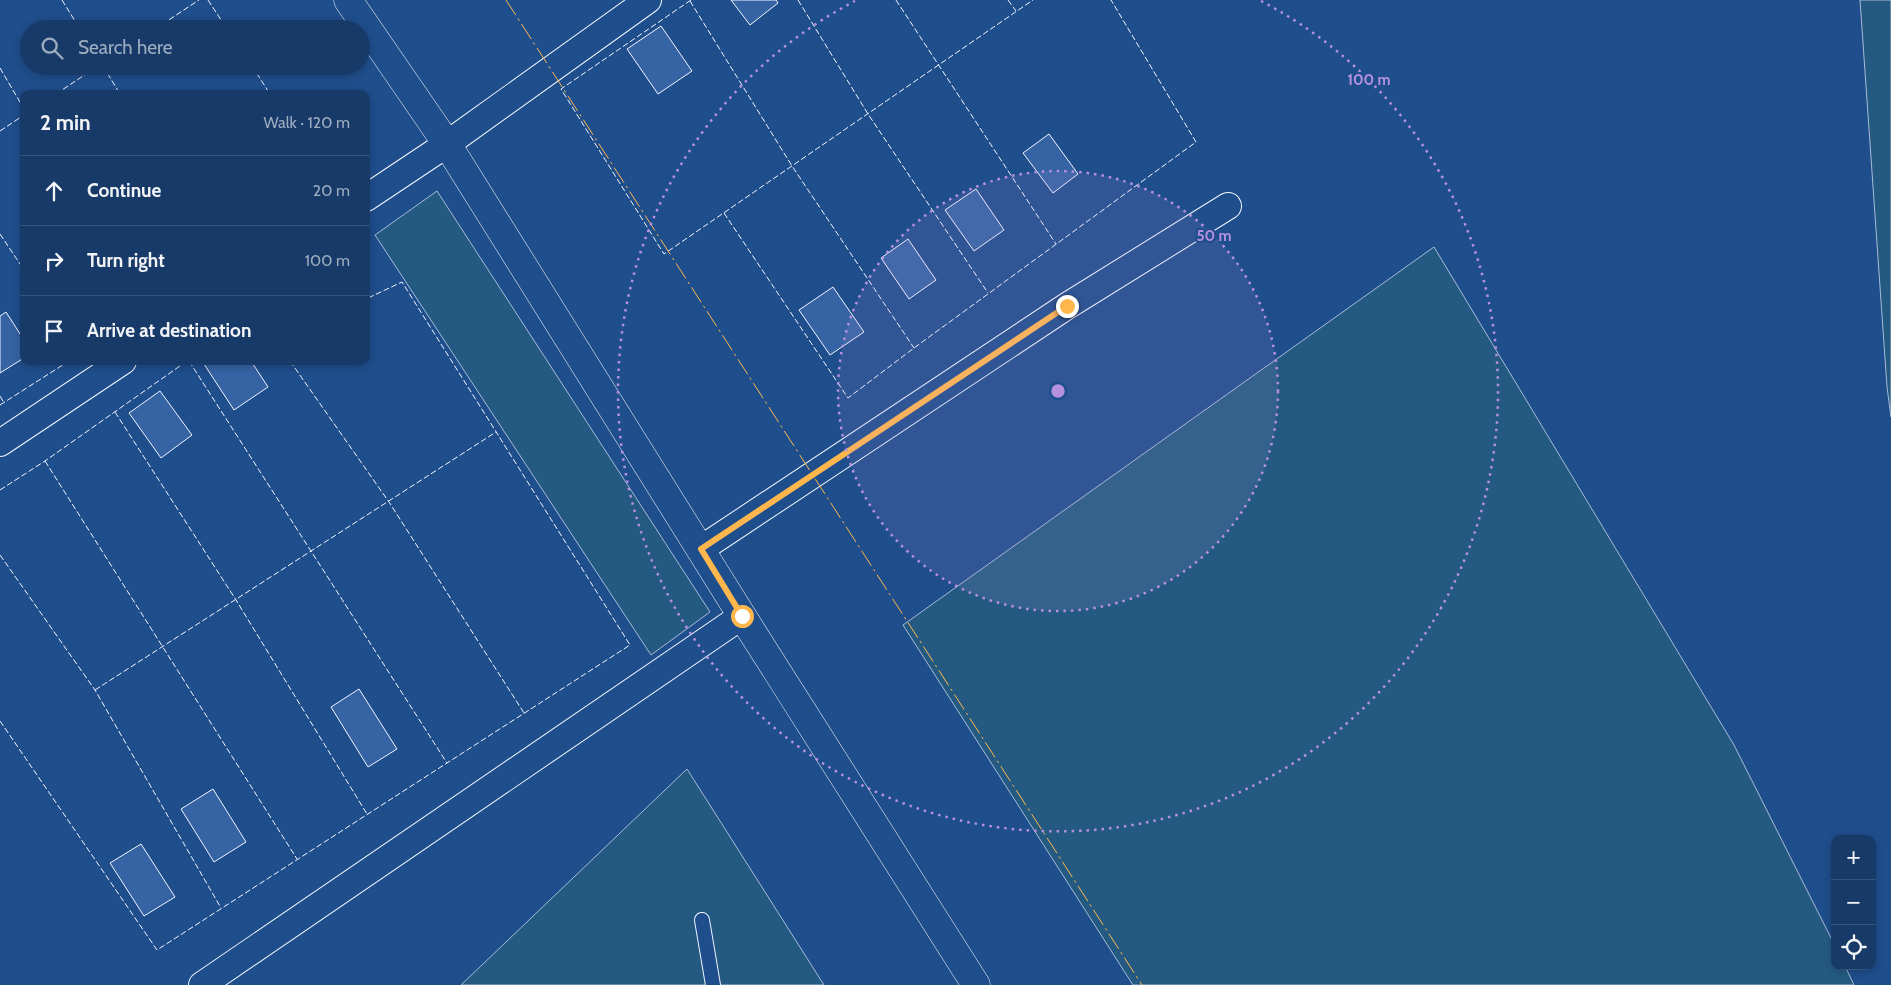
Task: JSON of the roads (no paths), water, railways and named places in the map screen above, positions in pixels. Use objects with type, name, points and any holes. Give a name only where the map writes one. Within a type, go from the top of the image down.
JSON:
[{"type":"street","points":[[348,0],[362,20]]},
{"type":"street","points":[[370,195],[447,144],[648,0]]},
{"type":"street","points":[[370,32],[447,144],[742,616],[976,985]]},
{"type":"street","points":[[701,549],[1067,306],[1228,206]]},
{"type":"street","points":[[0,443],[117,365]]},
{"type":"street","points":[[202,985],[742,616]]},
{"type":"lane","points":[[702,920],[713,985]]}]
